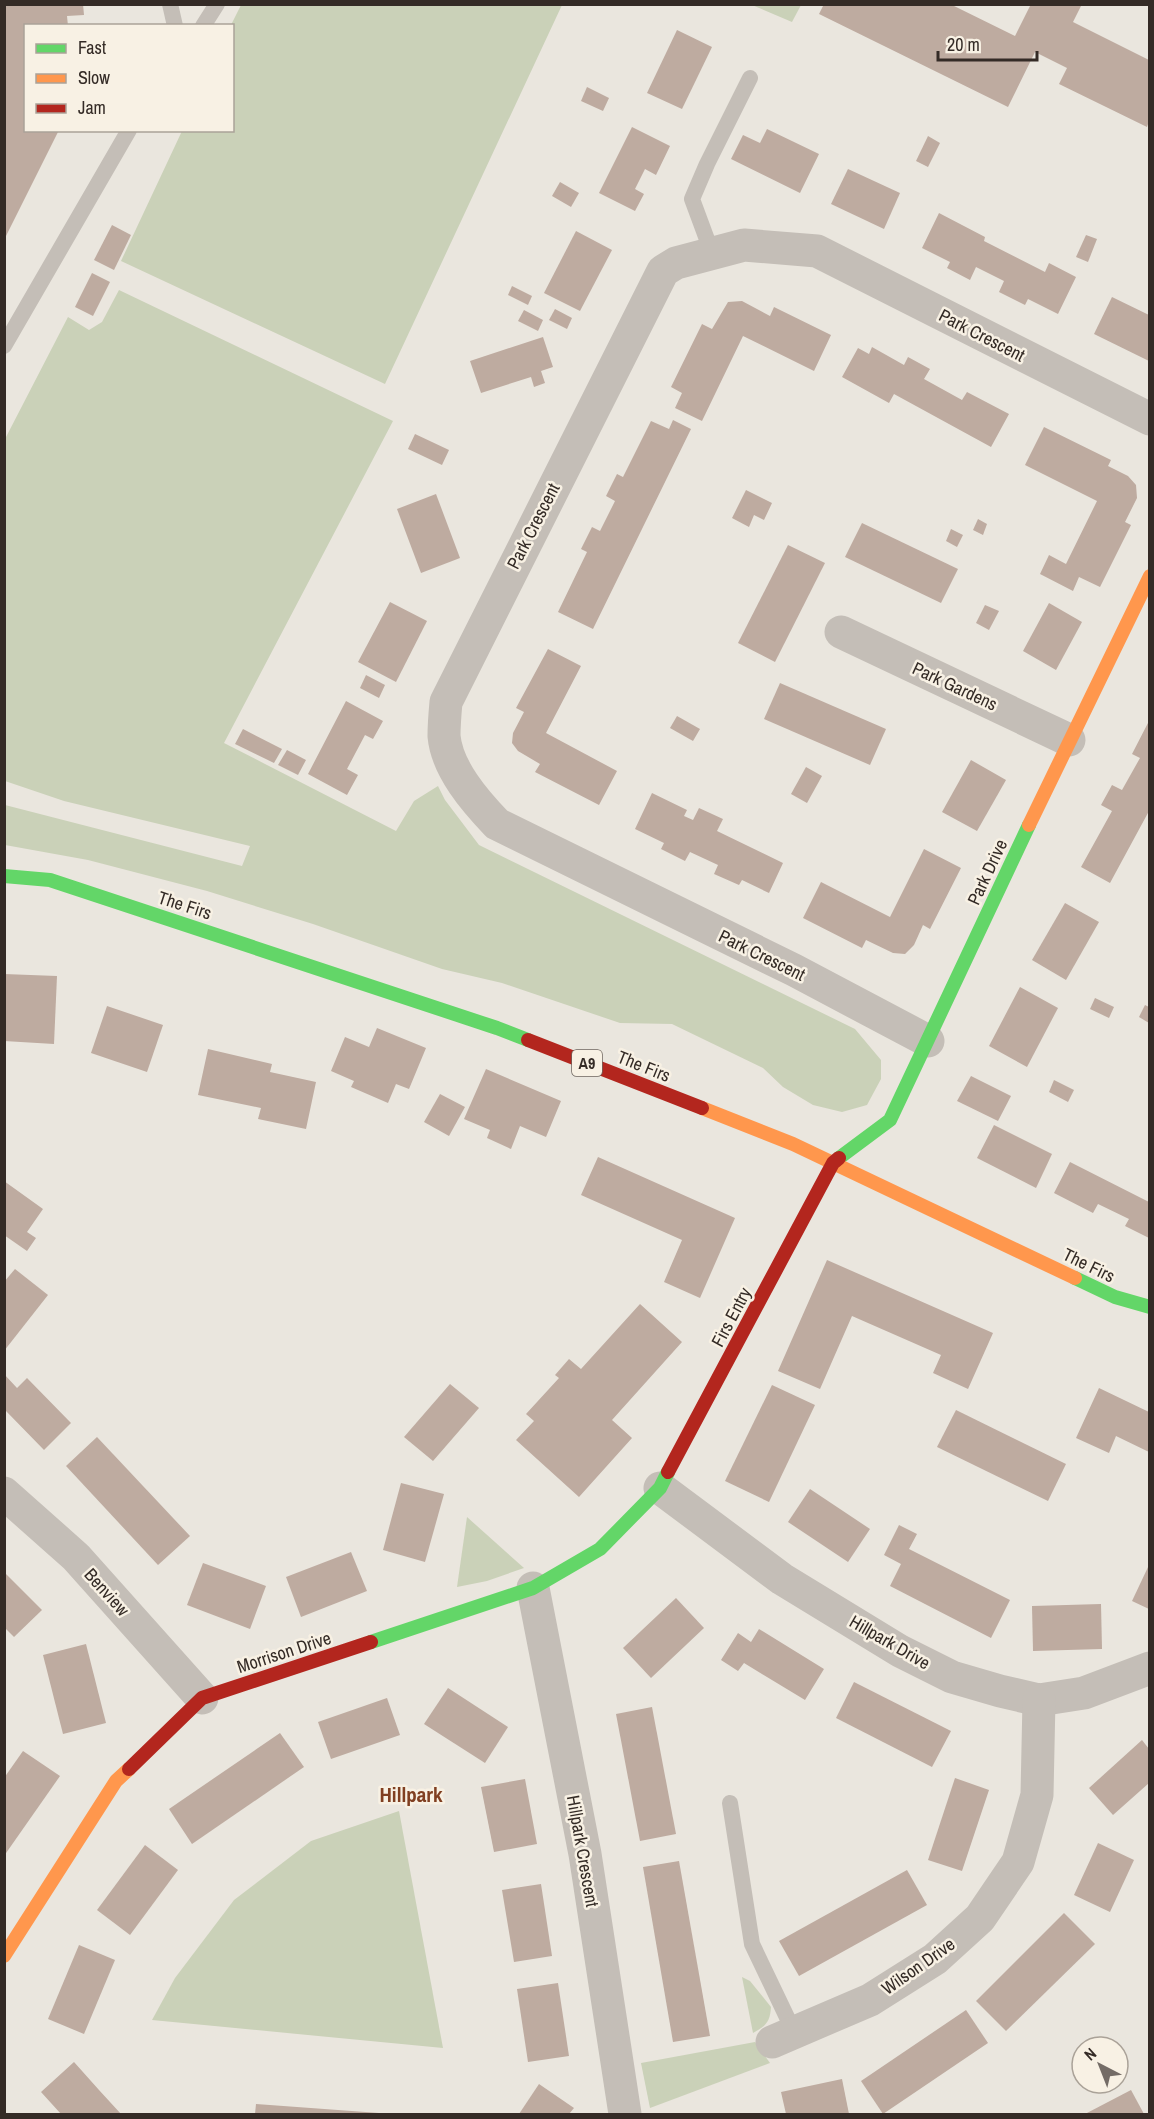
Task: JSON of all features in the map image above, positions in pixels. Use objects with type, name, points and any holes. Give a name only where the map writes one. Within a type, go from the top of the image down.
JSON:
[{"type":"street","name":"Park Crescent","points":[[928,1041],[794,970],[497,825],[479,805],[452,764],[444,737],[446,702],[663,272],[676,263],[744,245],[817,251],[1149,419]]},
{"type":"street","name":"Park Drive","points":[[833,1163],[890,1120],[1149,576]]},
{"type":"street","name":"Park Gardens","points":[[841,632],[1069,740]]},
{"type":"street","name":"The Firs","points":[[4,876],[50,880],[497,1028],[793,1144],[1115,1298],[1149,1307]]},
{"type":"street","name":"Firs Entry","points":[[660,1488],[833,1163]]},
{"type":"street","name":"Morrison Drive","points":[[4,1956],[116,1781],[202,1698],[533,1588],[600,1550],[660,1488]]},
{"type":"street","name":"Hillpark Drive","points":[[660,1488],[782,1579],[900,1651],[952,1677],[1039,1700],[1084,1693],[1149,1668]]},
{"type":"street","name":"Benview","points":[[4,1493],[76,1557],[202,1698]]},
{"type":"street","name":"Hillpark Crescent","points":[[533,1588],[585,1854],[625,2115]]},
{"type":"street","name":"Wilson Drive","points":[[783,2037],[879,1994],[935,1959],[980,1918],[1018,1862],[1036,1795],[1039,1700]]},
{"type":"lane","points":[[171,4],[175,24]]},
{"type":"lane","points":[[204,24],[217,4]]},
{"type":"lane","points":[[712,253],[692,199],[750,78]]},
{"type":"lane","points":[[4,346],[128,132]]},
{"type":"lane","points":[[730,1803],[752,1944],[783,2037]]},
{"type":"green space","points":[[241,5],[562,5],[385,384],[121,261],[182,132],[234,132],[234,24],[232,24]]},
{"type":"green space","points":[[752,5],[801,5],[792,22]]},
{"type":"green space","points":[[119,290],[393,421],[224,743],[396,831],[414,801],[438,786],[445,800],[479,845],[855,1029],[881,1060],[881,1079],[867,1105],[842,1112],[813,1105],[783,1087],[763,1068],[672,1024],[620,1023],[502,983],[442,969],[313,924],[207,891],[88,860],[5,845],[5,805],[242,866],[250,846],[64,801],[5,781],[5,439],[68,317],[89,330],[102,322]]},
{"type":"green space","points":[[467,1517],[524,1568],[487,1581],[457,1587]]},
{"type":"green space","points":[[399,1811],[443,2048],[152,2020],[175,1978],[234,1900],[311,1841]]},
{"type":"green space","points":[[742,1977],[750,1981],[771,2007],[766,2023],[753,2033]]},
{"type":"green space","points":[[755,2042],[770,2063],[650,2108],[641,2063]]},
{"type":"building","points":[[4,4],[83,4],[84,15],[67,16],[68,24],[24,24],[24,132],[58,132],[4,240]]},
{"type":"building","points":[[824,4],[950,4],[1015,36],[1031,4],[1082,4],[1073,22],[1149,60],[1149,121],[1147,127],[1059,84],[1067,68],[1035,52],[1008,107],[819,14]]},
{"type":"building","points":[[677,30],[712,47],[682,109],[647,93]]},
{"type":"building","points":[[587,87],[609,98],[603,111],[581,101]]},
{"type":"building","points":[[632,127],[670,146],[656,175],[645,169],[635,189],[644,194],[635,211],[599,193]]},
{"type":"building","points":[[767,129],[819,154],[800,193],[731,159],[743,135],[760,143]]},
{"type":"building","points":[[928,136],[940,143],[928,167],[916,161]]},
{"type":"building","points":[[848,169],[900,193],[884,229],[831,204]]},
{"type":"building","points":[[560,182],[579,193],[571,207],[552,196]]},
{"type":"building","points":[[939,213],[985,237],[984,241],[1045,272],[1049,263],[1076,277],[1058,314],[1028,299],[1025,305],[999,292],[1004,281],[976,267],[970,280],[947,268],[950,262],[922,248]]},
{"type":"building","points":[[112,225],[131,235],[114,270],[94,260]]},
{"type":"building","points":[[576,231],[612,250],[580,311],[544,293]]},
{"type":"building","points":[[1086,235],[1097,239],[1088,262],[1076,257]]},
{"type":"building","points":[[92,273],[110,282],[93,316],[75,307]]},
{"type":"building","points":[[512,286],[532,296],[528,305],[508,295]]},
{"type":"building","points":[[1112,297],[1149,315],[1149,361],[1094,334]]},
{"type":"building","points":[[742,301],[770,316],[774,307],[831,335],[814,371],[743,336],[702,421],[675,408],[682,393],[671,387],[702,324],[712,329],[728,302]]},
{"type":"building","points":[[555,309],[572,318],[567,329],[549,320]]},
{"type":"building","points":[[524,310],[543,320],[538,331],[518,321]]},
{"type":"building","points":[[543,337],[553,367],[541,371],[545,383],[534,387],[531,377],[481,393],[470,361]]},
{"type":"building","points":[[872,347],[904,365],[908,357],[930,369],[924,379],[962,400],[967,392],[1009,414],[991,447],[894,394],[889,403],[842,377],[858,348],[869,354]]},
{"type":"building","points":[[673,420],[691,429],[593,629],[558,612],[587,552],[581,549],[592,527],[600,531],[615,501],[606,496],[617,474],[623,477],[651,421],[669,429]]},
{"type":"building","points":[[1044,427],[1111,460],[1108,466],[1128,476],[1136,485],[1137,498],[1125,522],[1131,525],[1100,587],[1079,577],[1073,591],[1040,574],[1049,555],[1066,564],[1097,501],[1025,465]]},
{"type":"building","points":[[415,434],[449,450],[442,465],[408,449]]},
{"type":"building","points":[[746,490],[772,503],[764,520],[754,515],[749,527],[732,518]]},
{"type":"building","points":[[436,494],[460,558],[421,573],[397,509]]},
{"type":"building","points":[[978,519],[987,524],[983,535],[973,530]]},
{"type":"building","points":[[862,523],[958,569],[941,603],[845,557]]},
{"type":"building","points":[[951,529],[963,535],[957,547],[946,541]]},
{"type":"building","points":[[788,545],[825,563],[775,662],[738,643]]},
{"type":"building","points":[[390,602],[427,621],[396,682],[358,662]]},
{"type":"building","points":[[1049,603],[1082,622],[1056,670],[1023,651]]},
{"type":"building","points":[[985,605],[999,611],[989,630],[976,623]]},
{"type":"building","points":[[548,649],[581,666],[546,733],[617,771],[599,805],[535,772],[540,764],[518,751],[512,743],[513,733],[524,712],[516,708]]},
{"type":"building","points":[[366,675],[385,685],[379,698],[360,688]]},
{"type":"building","points":[[780,683],[886,729],[870,765],[764,719]]},
{"type":"building","points":[[346,701],[383,721],[373,739],[365,735],[347,769],[358,775],[347,795],[308,774]]},
{"type":"building","points":[[677,716],[700,729],[693,741],[670,728]]},
{"type":"building","points":[[1149,721],[1149,811],[1110,883],[1081,867],[1112,811],[1101,805],[1112,785],[1122,790],[1140,758],[1132,754]]},
{"type":"building","points":[[243,729],[282,749],[274,763],[235,744]]},
{"type":"building","points":[[287,750],[306,760],[298,775],[278,765]]},
{"type":"building","points":[[971,760],[1006,780],[977,831],[942,812]]},
{"type":"building","points":[[806,767],[822,776],[807,803],[791,794]]},
{"type":"building","points":[[652,793],[687,810],[684,816],[693,820],[699,808],[723,819],[717,831],[783,863],[769,893],[742,880],[739,885],[714,874],[718,865],[690,852],[685,861],[661,849],[664,843],[635,829]]},
{"type":"building","points":[[924,849],[961,868],[930,929],[923,925],[914,945],[905,954],[893,953],[866,940],[862,948],[803,918],[821,882],[890,917]]},
{"type":"building","points":[[1065,903],[1099,922],[1066,980],[1032,960]]},
{"type":"building","points":[[4,974],[57,976],[54,1044],[4,1041]]},
{"type":"building","points":[[1020,987],[1058,1008],[1027,1067],[989,1046]]},
{"type":"building","points":[[1095,998],[1114,1007],[1109,1018],[1090,1009]]},
{"type":"building","points":[[1145,1005],[1149,1007],[1149,1023],[1139,1017]]},
{"type":"building","points":[[107,1006],[163,1025],[147,1072],[91,1053]]},
{"type":"building","points":[[377,1028],[426,1048],[409,1089],[396,1084],[388,1103],[351,1087],[354,1081],[331,1071],[345,1037],[369,1047]]},
{"type":"building","points":[[208,1049],[272,1064],[270,1072],[316,1082],[306,1129],[258,1119],[261,1108],[198,1095]]},
{"type":"building","points":[[486,1069],[561,1101],[546,1137],[520,1126],[511,1149],[487,1138],[490,1130],[464,1119]]},
{"type":"building","points":[[971,1076],[1011,1096],[998,1121],[957,1101]]},
{"type":"building","points":[[1054,1080],[1074,1090],[1068,1102],[1049,1092]]},
{"type":"building","points":[[440,1094],[465,1107],[449,1136],[424,1122]]},
{"type":"building","points":[[994,1125],[1052,1154],[1036,1188],[977,1158]]},
{"type":"building","points":[[598,1157],[735,1218],[700,1298],[664,1282],[682,1240],[581,1195]]},
{"type":"building","points":[[1070,1162],[1149,1202],[1149,1238],[1125,1226],[1129,1219],[1098,1204],[1093,1213],[1054,1193]]},
{"type":"building","points":[[4,1181],[43,1209],[27,1232],[36,1238],[27,1251],[4,1235]]},
{"type":"building","points":[[827,1260],[993,1333],[968,1389],[933,1373],[941,1355],[852,1316],[820,1389],[778,1371]]},
{"type":"building","points":[[15,1269],[48,1295],[4,1351],[4,1282]]},
{"type":"building","points":[[640,1304],[682,1342],[612,1420],[632,1438],[579,1497],[516,1440],[534,1421],[526,1414],[559,1378],[555,1375],[569,1359],[581,1369]]},
{"type":"building","points":[[4,1374],[17,1388],[27,1378],[71,1423],[44,1450],[6,1411],[4,1412]]},
{"type":"building","points":[[450,1384],[479,1408],[433,1461],[404,1437]]},
{"type":"building","points":[[772,1385],[815,1405],[769,1502],[725,1481]]},
{"type":"building","points":[[1099,1388],[1149,1412],[1149,1452],[1116,1436],[1109,1453],[1076,1438]]},
{"type":"building","points":[[956,1410],[1066,1464],[1048,1501],[937,1447]]},
{"type":"building","points":[[97,1437],[190,1536],[158,1565],[66,1466]]},
{"type":"building","points":[[401,1483],[444,1494],[425,1562],[383,1550]]},
{"type":"building","points":[[810,1489],[870,1529],[848,1562],[788,1522]]},
{"type":"building","points":[[899,1525],[917,1534],[909,1549],[1010,1600],[991,1638],[890,1586],[901,1564],[884,1555]]},
{"type":"building","points":[[351,1552],[367,1591],[301,1617],[286,1577]]},
{"type":"building","points":[[203,1563],[266,1586],[250,1629],[187,1605]]},
{"type":"building","points":[[1149,1565],[1149,1609],[1132,1601]]},
{"type":"building","points":[[4,1572],[42,1610],[14,1637],[4,1627]]},
{"type":"building","points":[[676,1598],[704,1628],[651,1678],[623,1648]]},
{"type":"building","points":[[1101,1604],[1102,1649],[1033,1651],[1032,1606]]},
{"type":"building","points":[[759,1629],[824,1669],[805,1700],[744,1663],[738,1671],[721,1660],[738,1633],[751,1642]]},
{"type":"building","points":[[86,1644],[106,1723],[63,1734],[43,1655]]},
{"type":"building","points":[[854,1682],[951,1731],[932,1767],[836,1718]]},
{"type":"building","points":[[448,1688],[508,1727],[485,1763],[424,1724]]},
{"type":"building","points":[[387,1698],[400,1735],[331,1759],[318,1722]]},
{"type":"building","points":[[652,1707],[676,1834],[640,1841],[616,1714]]},
{"type":"building","points":[[280,1733],[304,1767],[192,1844],[169,1809]]},
{"type":"building","points":[[1142,1740],[1149,1749],[1149,1783],[1113,1815],[1089,1788]]},
{"type":"building","points":[[23,1751],[60,1776],[4,1856],[4,1778]]},
{"type":"building","points":[[955,1778],[989,1790],[962,1871],[928,1860]]},
{"type":"building","points":[[525,1779],[537,1844],[494,1852],[481,1787]]},
{"type":"building","points":[[1098,1843],[1134,1860],[1110,1912],[1074,1895]]},
{"type":"building","points":[[145,1845],[178,1870],[130,1935],[97,1910]]},
{"type":"building","points":[[679,1861],[710,2036],[673,2042],[643,1867]]},
{"type":"building","points":[[907,1870],[927,1905],[799,1976],[779,1941]]},
{"type":"building","points":[[541,1884],[552,1956],[514,1962],[502,1890]]},
{"type":"building","points":[[1064,1913],[1095,1944],[1006,2031],[976,2001]]},
{"type":"building","points":[[79,1945],[115,1960],[84,2034],[48,2019]]},
{"type":"building","points":[[558,1983],[569,2056],[528,2062],[517,1989]]},
{"type":"building","points":[[966,2010],[988,2043],[883,2114],[861,2081]]},
{"type":"building","points":[[74,2062],[121,2114],[61,2114],[41,2092]]},
{"type":"building","points":[[842,2079],[849,2114],[786,2114],[781,2092]]},
{"type":"building","points":[[539,2084],[574,2108],[569,2114],[519,2114]]},
{"type":"building","points":[[1130,2091],[1144,2114],[1085,2114],[1121,2095],[1130,2095]]},
{"type":"building","points":[[256,2104],[379,2113],[379,2114],[255,2114]]},
{"type":"traffic: fast","points":[[839,1158],[890,1120],[1029,825]]},
{"type":"traffic: fast","points":[[4,876],[50,880],[528,1040]]},
{"type":"traffic: fast","points":[[1075,1278],[1115,1297],[1150,1307]]},
{"type":"traffic: fast","points":[[371,1642],[533,1588],[600,1549],[660,1488],[668,1472]]},
{"type":"traffic: slow","points":[[1029,825],[1150,576]]},
{"type":"traffic: slow","points":[[702,1108],[793,1144],[1075,1278]]},
{"type":"traffic: slow","points":[[4,1956],[116,1781],[129,1769]]},
{"type":"traffic: jam","points":[[528,1040],[702,1108]]},
{"type":"traffic: jam","points":[[668,1472],[833,1163],[839,1158]]},
{"type":"traffic: jam","points":[[129,1769],[202,1698],[371,1642]]},
{"type":"district","name":"Hillpark","points":[[411,1794]]}]
